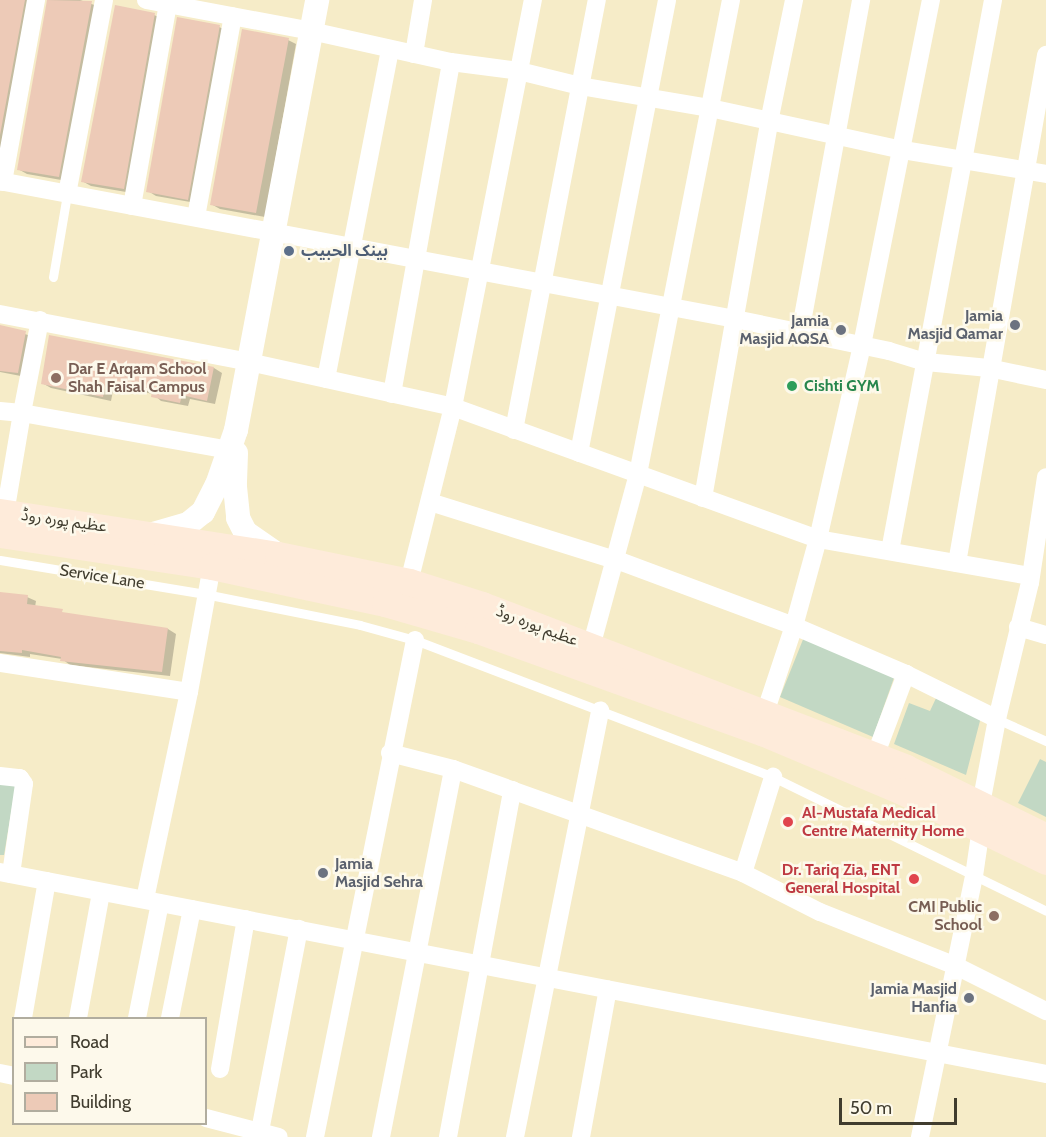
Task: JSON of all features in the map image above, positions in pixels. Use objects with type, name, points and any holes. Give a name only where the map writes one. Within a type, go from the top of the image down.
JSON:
[{"type":"main road","name":"عظیم پورہ روڈ","points":[[2,520],[153,534],[278,555],[409,582],[482,604],[875,756],[981,816],[1046,861]]},
{"type":"main road","name":"عظیم پورہ روڈ","points":[[2,520],[385,603],[478,630],[762,732],[902,791],[1046,837]]},
{"type":"street","points":[[36,0],[1,182],[735,319],[862,345],[926,362],[989,368],[1046,380]]},
{"type":"street","points":[[68,194],[104,0]]},
{"type":"street","points":[[146,0],[311,31],[451,62],[519,71],[580,86],[710,108],[903,150],[1046,174]]},
{"type":"street","points":[[278,555],[244,532],[238,518],[234,444],[316,0]]},
{"type":"street","points":[[414,54],[423,0]]},
{"type":"street","points":[[409,582],[453,407],[533,0]]},
{"type":"street","points":[[514,430],[597,0]]},
{"type":"street","points":[[579,453],[667,0]]},
{"type":"street","points":[[591,647],[638,474],[731,0]]},
{"type":"street","points":[[704,498],[769,122],[794,0]]},
{"type":"street","points":[[800,333],[834,134],[861,0]]},
{"type":"street","points":[[765,713],[794,626],[818,539],[862,345],[932,0]]},
{"type":"street","points":[[890,551],[993,0]]},
{"type":"street","points":[[132,206],[168,4]]},
{"type":"street","points":[[196,218],[232,16]]},
{"type":"street","points":[[326,379],[390,50]]},
{"type":"street","points":[[957,563],[989,368],[1046,55]]},
{"type":"street","points":[[392,394],[451,62]]},
{"type":"street","points":[[0,314],[249,362],[453,407],[818,539],[957,563],[1035,582]]},
{"type":"street","points":[[2,520],[40,320]]},
{"type":"street","points":[[0,411],[234,444]]},
{"type":"street","points":[[153,534],[188,524],[203,512],[234,444]]},
{"type":"street","points":[[920,1137],[974,876],[981,816],[998,719],[1018,627],[1035,582],[1046,477]]},
{"type":"street","points":[[430,502],[616,560],[794,626],[906,674],[998,719]]},
{"type":"street","points":[[137,1017],[153,901],[205,594],[212,566]]},
{"type":"street","points":[[1018,627],[1046,635]]},
{"type":"street","points":[[315,1137],[390,753],[415,640]]},
{"type":"street","points":[[0,663],[189,692]]},
{"type":"street","points":[[875,756],[906,674]]},
{"type":"street","points":[[515,1137],[600,710]]},
{"type":"street","points":[[390,753],[453,769],[743,873],[820,912],[956,966],[1046,1011]]},
{"type":"street","points":[[381,1137],[453,769]]},
{"type":"street","points":[[0,776],[20,778],[24,784],[6,873],[1046,1074]]},
{"type":"street","points":[[743,873],[773,777]]},
{"type":"street","points":[[448,1137],[512,790]]},
{"type":"street","points":[[23,1017],[47,881]]},
{"type":"street","points":[[78,1017],[101,893]]},
{"type":"street","points":[[170,1017],[192,909]]},
{"type":"street","points":[[220,1069],[246,919]]},
{"type":"street","points":[[260,1131],[299,929]]},
{"type":"street","points":[[581,1137],[608,989]]},
{"type":"street","points":[[207,1118],[279,1137]]},
{"type":"lane","points":[[53,277],[68,194]]},
{"type":"lane","name":"Service Lane","points":[[0,560],[205,594],[360,625],[415,640],[773,777],[1046,911]]},
{"type":"lane","points":[[998,719],[1046,741]]},
{"type":"green space","points":[[804,637],[895,675],[873,737],[780,697]]},
{"type":"green space","points":[[937,696],[981,717],[966,775],[894,744],[909,703],[930,711]]},
{"type":"green space","points":[[1040,759],[1046,762],[1046,817],[1018,803]]},
{"type":"green space","points":[[0,782],[16,784],[4,855],[0,855]]},
{"type":"building","points":[[0,0],[25,0],[0,135]]},
{"type":"building","points":[[47,0],[92,1],[59,177],[17,170]]},
{"type":"building","points":[[115,5],[155,13],[124,189],[81,182]]},
{"type":"building","points":[[177,17],[220,25],[188,200],[146,192]]},
{"type":"building","points":[[242,29],[289,38],[256,213],[210,205]]},
{"type":"building","points":[[0,325],[26,331],[18,373],[0,371]]},
{"type":"building","points":[[49,335],[214,367],[207,401],[182,395],[180,403],[151,397],[152,392],[106,382],[103,397],[41,384]]},
{"type":"building","points":[[0,592],[28,595],[27,604],[63,609],[62,612],[168,628],[162,672],[60,661],[61,657],[22,650],[22,653],[0,651]]},
{"type":"place","name":"بينک الحبيب","points":[[289,251]]},
{"type":"place","name":"Jamia Masjid Qamar","points":[[1015,325]]},
{"type":"place","name":"Jamia Masjid AQSA","points":[[841,330]]},
{"type":"place","name":"Dar E Arqam School Shah Faisal Campus","points":[[56,378]]},
{"type":"place","name":"Cishti GYM","points":[[792,386]]},
{"type":"place","name":"Al-Mustafa Medical Centre Maternity Home","points":[[788,822]]},
{"type":"place","name":"Jamia Masjid Sehra","points":[[323,873]]},
{"type":"place","name":"Dr. Tariq Zia, ENT General Hospital","points":[[914,879]]},
{"type":"place","name":"CMI Public School","points":[[994,916]]},
{"type":"place","name":"Jamia Masjid Hanfia","points":[[969,998]]}]
